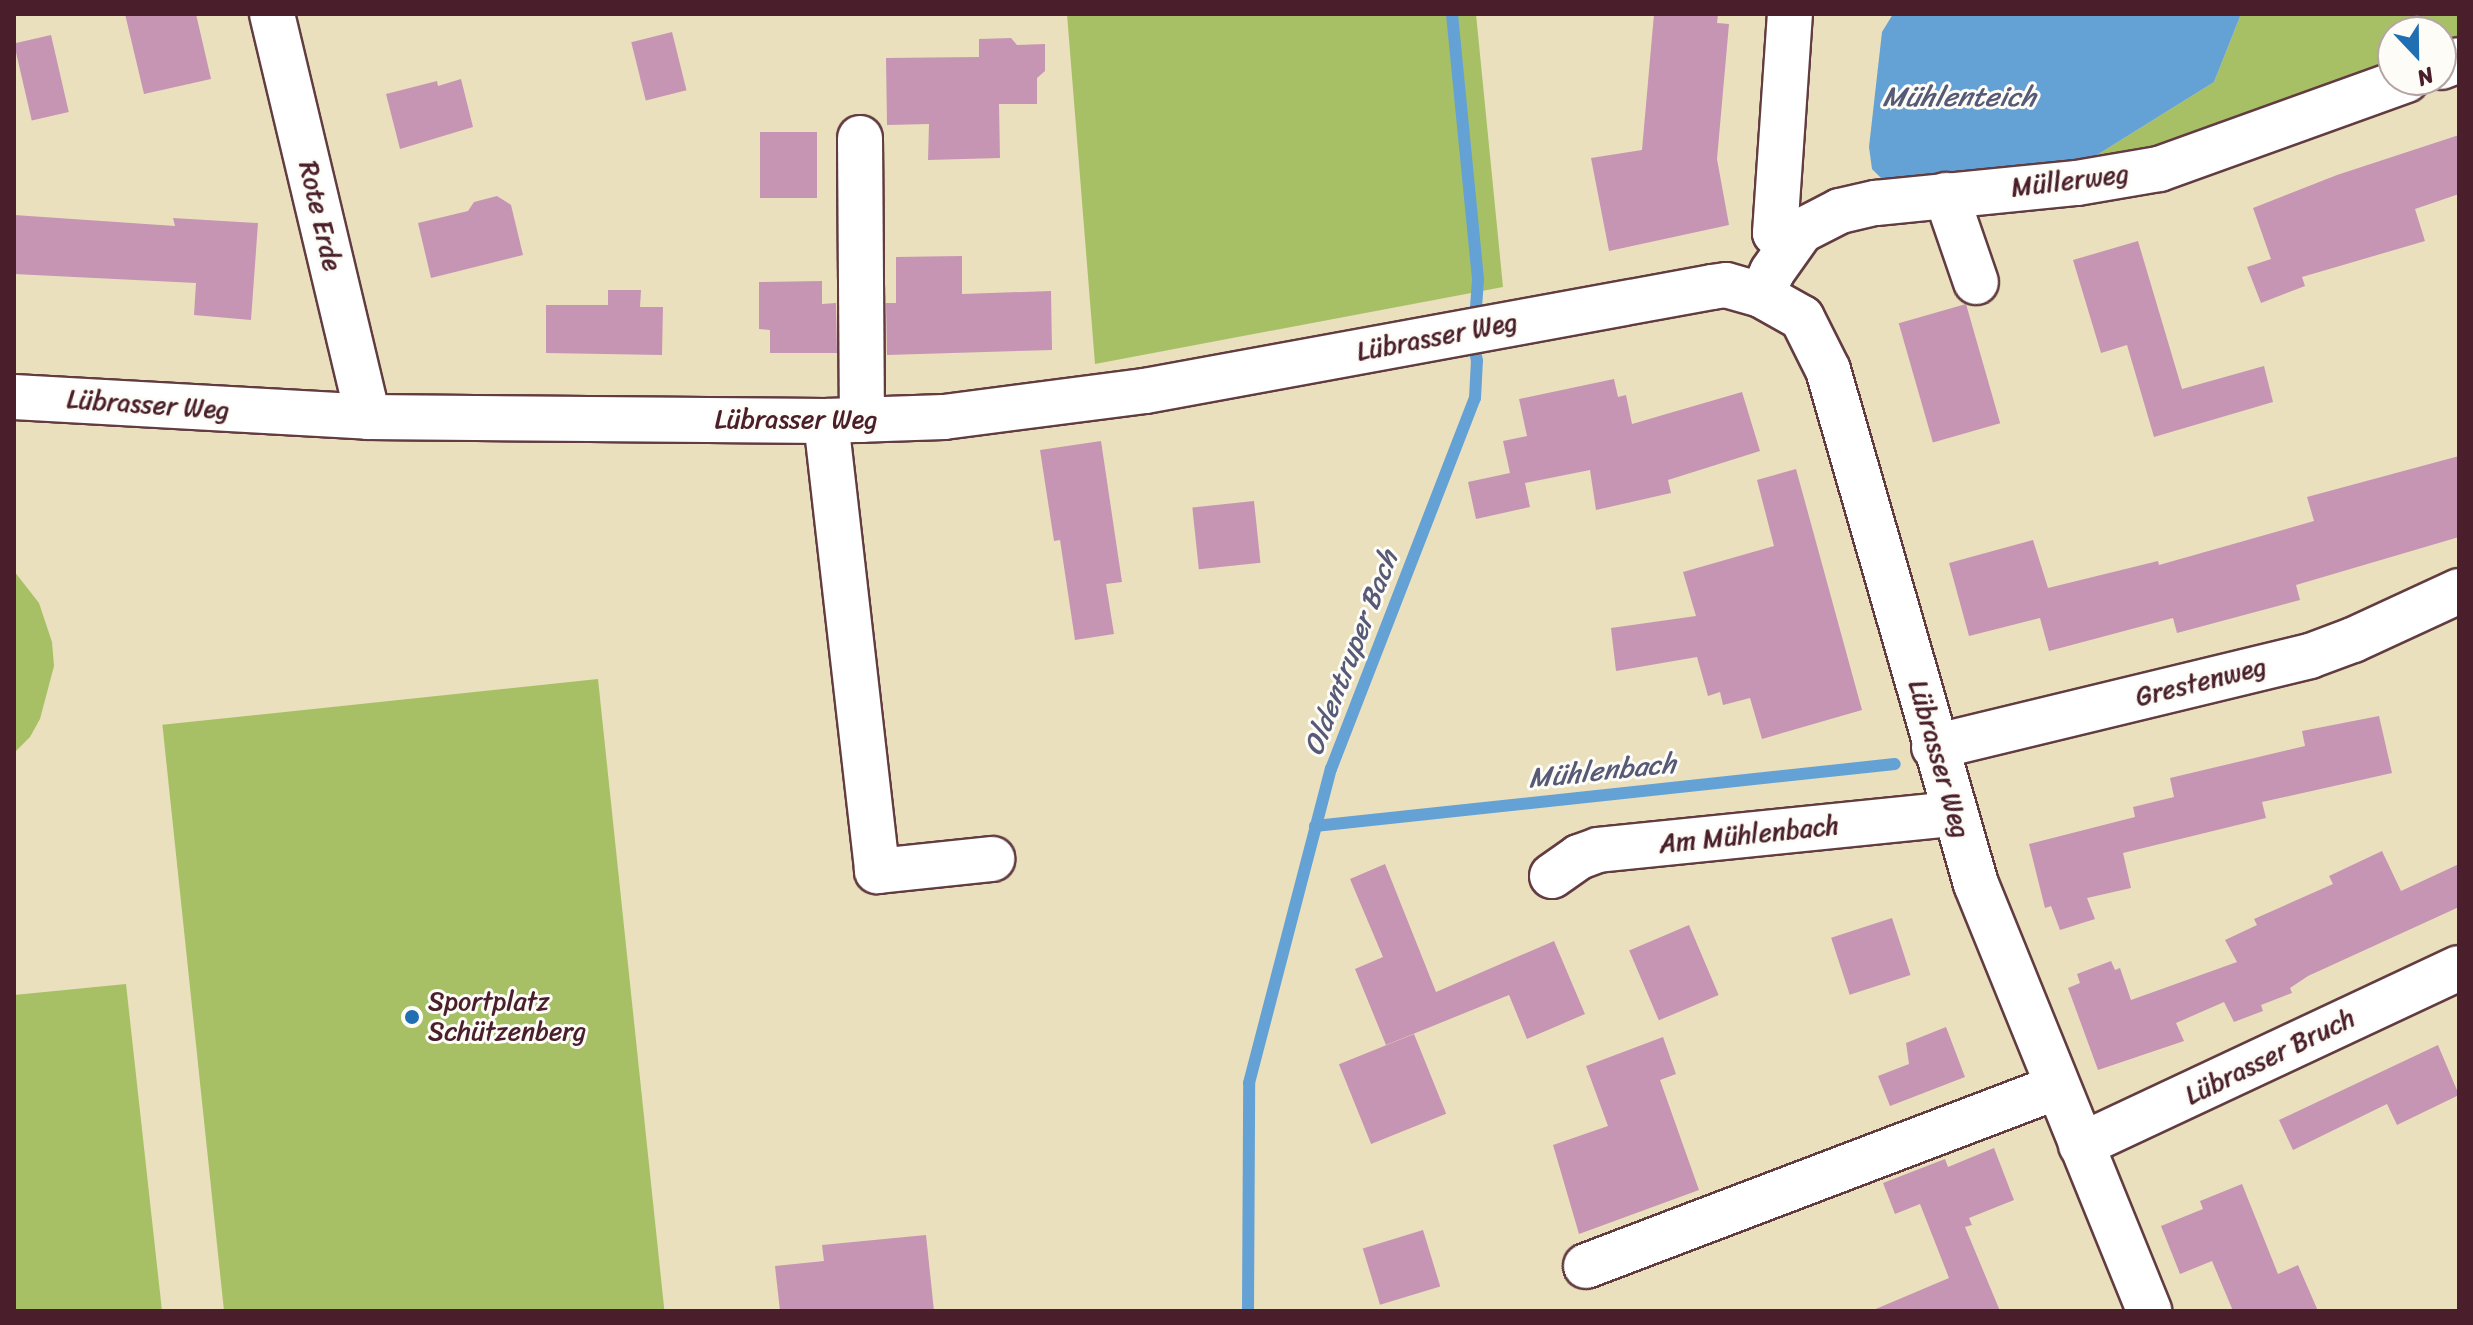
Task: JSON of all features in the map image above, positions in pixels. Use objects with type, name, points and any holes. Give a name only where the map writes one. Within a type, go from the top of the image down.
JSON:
[{"type":"street","name":"Rote Erde","points":[[272,14],[368,417]]},
{"type":"street","points":[[1788,247],[1775,233],[1790,14]]},
{"type":"street","name":"Müllerweg","points":[[1761,295],[1788,247],[1801,231],[1840,211],[1946,195],[2077,183],[2159,169],[2377,90]]},
{"type":"street","points":[[860,138],[844,421],[877,871],[992,859]]},
{"type":"street","points":[[1946,195],[1976,282]]},
{"type":"street","name":"Lübrasser Weg","points":[[14,397],[368,417],[844,421],[954,416],[1145,391],[1726,285],[1761,295],[1802,318],[1828,370],[1953,814],[1976,884],[2149,1311]]},
{"type":"street","name":"Grestenweg","points":[[1934,747],[2310,656],[2353,640],[2459,591]]},
{"type":"street","name":"Am Mühlenbach","points":[[1552,876],[1579,857],[1598,850],[1953,814]]},
{"type":"street","name":"Lübrasser Bruch","points":[[2081,1145],[2459,968]]},
{"type":"street","points":[[1586,1266],[2057,1087]]},
{"type":"green space","points":[[1067,14],[1476,14],[1503,287],[1095,364]]},
{"type":"green space","points":[[2241,14],[2459,14],[2459,50],[2457,16],[2377,16],[2377,77],[2175,145],[2084,163],[2214,82]]},
{"type":"green space","points":[[14,571],[39,603],[52,642],[54,666],[40,719],[30,737],[14,753]]},
{"type":"green space","name":"Sportplatz Schützenberg","points":[[598,679],[664,1311],[224,1311],[162,725]]},
{"type":"green space","points":[[126,984],[162,1311],[14,1311],[14,995]]},
{"type":"water","name":"Mühlenteich","points":[[1893,14],[2241,14],[2214,82],[2084,163],[1888,185],[1872,169],[1869,147],[1882,32]]},
{"type":"building","points":[[125,14],[196,14],[211,79],[144,94]]},
{"type":"building","points":[[1654,14],[1718,14],[1717,23],[1729,24],[1717,159],[1729,225],[1609,251],[1591,158],[1642,150]]},
{"type":"building","points":[[672,32],[687,90],[646,100],[631,42]]},
{"type":"building","points":[[51,35],[69,112],[32,121],[14,44]]},
{"type":"building","points":[[1011,38],[1017,45],[1045,44],[1045,71],[1037,78],[1037,104],[999,104],[1000,158],[928,160],[929,124],[887,125],[886,58],[979,57],[979,39]]},
{"type":"building","points":[[461,79],[473,127],[400,149],[386,94],[437,81],[438,86]]},
{"type":"building","points":[[760,132],[817,132],[817,198],[760,198]]},
{"type":"building","points":[[2459,135],[2459,194],[2415,209],[2425,241],[2302,277],[2305,286],[2261,303],[2247,267],[2271,259],[2253,208],[2337,175]]},
{"type":"building","points":[[497,196],[511,205],[523,255],[431,278],[418,223],[468,211],[474,202]]},
{"type":"building","points":[[14,215],[175,226],[173,218],[258,223],[251,320],[194,315],[196,283],[14,274]]},
{"type":"building","points":[[2138,241],[2182,389],[2264,366],[2273,402],[2154,437],[2127,345],[2101,353],[2073,260]]},
{"type":"building","points":[[962,256],[962,294],[1051,291],[1052,350],[887,355],[886,303],[896,303],[896,257]]},
{"type":"building","points":[[822,281],[822,304],[836,303],[837,353],[770,353],[770,330],[759,329],[759,282]]},
{"type":"building","points":[[608,290],[641,290],[640,307],[663,307],[662,355],[546,353],[546,305],[608,305]]},
{"type":"building","points":[[1966,304],[2000,423],[1933,442],[1899,323]]},
{"type":"building","points":[[1614,379],[1618,397],[1626,395],[1632,424],[1742,392],[1760,451],[1668,480],[1671,493],[1596,510],[1590,470],[1525,483],[1530,507],[1476,519],[1468,482],[1510,473],[1503,441],[1527,436],[1519,399]]},
{"type":"building","points":[[1101,441],[1122,582],[1106,584],[1114,634],[1075,640],[1060,540],[1054,541],[1040,450]]},
{"type":"building","points":[[2459,456],[2459,537],[2296,585],[2300,600],[2177,633],[2173,618],[2049,651],[2040,618],[1969,636],[1949,563],[2033,540],[2048,588],[2158,561],[2159,565],[2314,521],[2307,497]]},
{"type":"building","points":[[1796,469],[1862,710],[1762,739],[1750,698],[1723,705],[1720,692],[1708,696],[1697,657],[1616,671],[1611,628],[1696,616],[1683,572],[1774,546],[1757,480]]},
{"type":"building","points":[[1254,501],[1260,563],[1199,569],[1192,507]]},
{"type":"building","points":[[2379,716],[2392,773],[2262,802],[2266,818],[2123,853],[2131,888],[2087,898],[2095,919],[2060,930],[2051,906],[2045,908],[2029,844],[2135,817],[2133,807],[2174,797],[2170,778],[2305,746],[2302,731]]},
{"type":"building","points":[[2382,851],[2401,891],[2459,864],[2459,907],[2308,976],[2290,988],[2292,993],[2261,1005],[2263,1011],[2234,1022],[2224,1002],[2176,1023],[2184,1041],[2098,1070],[2068,988],[2080,983],[2077,974],[2111,961],[2115,970],[2120,968],[2131,1000],[2237,962],[2225,940],[2257,925],[2254,919],[2333,884],[2329,876]]},
{"type":"building","points":[[1385,864],[1436,992],[1554,941],[1585,1014],[1527,1039],[1509,995],[1386,1045],[1355,969],[1383,957],[1350,879]]},
{"type":"building","points":[[1892,918],[1911,975],[1850,995],[1831,938]]},
{"type":"building","points":[[1689,925],[1719,995],[1659,1020],[1629,950]]},
{"type":"building","points":[[1946,1027],[1965,1077],[1890,1106],[1878,1076],[1909,1064],[1906,1043]]},
{"type":"building","points":[[1414,1034],[1446,1114],[1371,1144],[1339,1064]]},
{"type":"building","points":[[1663,1037],[1676,1074],[1660,1080],[1699,1190],[1579,1234],[1553,1145],[1608,1126],[1586,1066]]},
{"type":"building","points":[[2438,1045],[2459,1095],[2397,1125],[2387,1104],[2293,1150],[2279,1120]]},
{"type":"building","points":[[1994,1148],[2014,1200],[1969,1218],[1972,1225],[1965,1227],[2000,1311],[1871,1311],[1949,1278],[1920,1204],[1895,1214],[1883,1183],[1945,1159],[1948,1167]]},
{"type":"building","points":[[2242,1184],[2278,1274],[2298,1265],[2318,1311],[2233,1311],[2212,1261],[2180,1274],[2161,1226],[2203,1209],[2200,1201]]},
{"type":"building","points":[[1423,1230],[1440,1286],[1380,1305],[1363,1248]]},
{"type":"building","points":[[926,1235],[934,1311],[780,1311],[775,1266],[824,1261],[822,1245]]},
{"type":"waterway","name":"Oldentruper Bach","points":[[1452,14],[1478,280],[1475,321]]},
{"type":"waterway","name":"Oldentruper Bach","points":[[1248,1311],[1249,1083],[1331,769],[1475,398],[1477,361],[1473,340]]},
{"type":"waterway","name":"Mühlenbach","points":[[1315,826],[1895,764]]},
{"type":"place","name":"Sportplatz Schützenberg","points":[[412,1017]]}]
